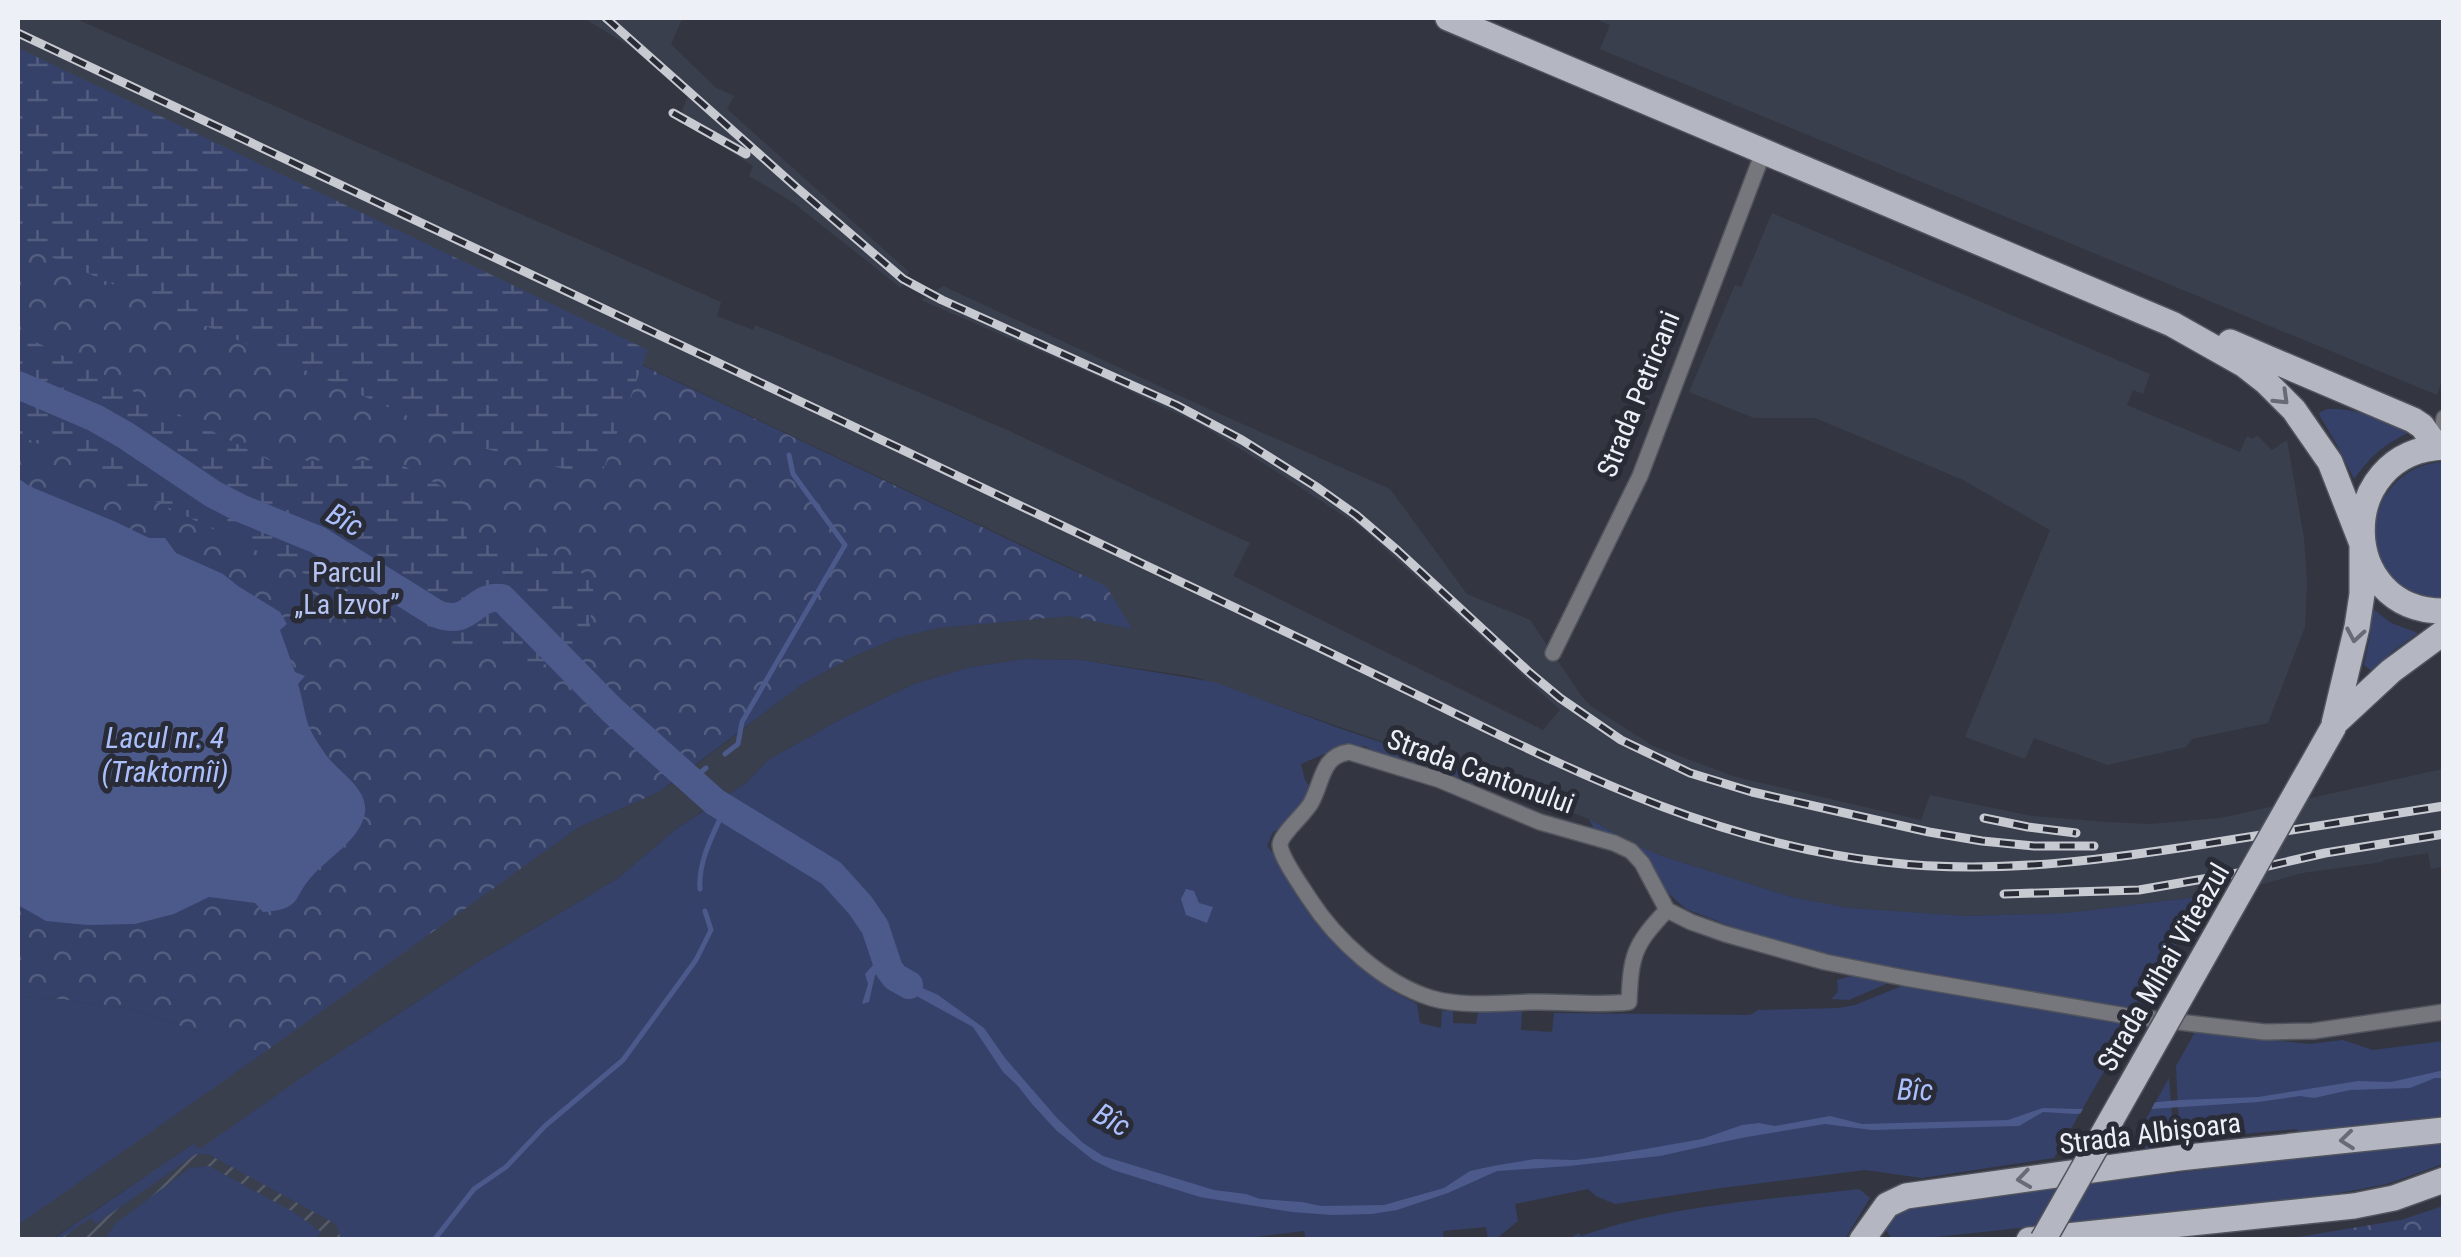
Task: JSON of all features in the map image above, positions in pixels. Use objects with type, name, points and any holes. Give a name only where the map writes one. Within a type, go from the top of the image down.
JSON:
[{"type":"main road","points":[[1448,18],[2172,324],[2224,340],[2396,412],[2422,426],[2440,447]]},
{"type":"main road","points":[[2172,324],[2243,364],[2294,410],[2330,462],[2368,564],[2379,582],[2413,606],[2444,611]]},
{"type":"main road","name":"Strada Mihai Viteazul","points":[[2043,1240],[2334,726],[2360,610],[2361,525],[2372,488],[2398,460],[2440,447]]},
{"type":"main road","name":"Strada Mihai Viteazul","points":[[2334,726],[2392,671],[2444,632]]},
{"type":"main road","name":"Strada Albișoara","points":[[1868,1231],[1887,1205],[1906,1196],[2179,1158],[2444,1130]]},
{"type":"main road","points":[[2029,1240],[2354,1206],[2394,1198],[2444,1180]]},
{"type":"main road","points":[[2241,1240],[2264,1223],[2286,1214]]},
{"type":"main road","points":[[2092,1234],[2124,1240]]},
{"type":"street","name":"Strada Petricani","points":[[1553,653],[1640,476],[1764,150]]},
{"type":"street","points":[[2440,447],[2444,418]]},
{"type":"street","name":"Strada Cantonului","points":[[1349,752],[1440,780],[1540,822],[1614,843],[1642,863],[1666,910],[1636,946],[1629,1002],[1489,1004],[1434,999],[1388,976],[1336,935],[1300,885],[1280,842],[1313,800],[1329,760],[1338,753],[1349,752]]},
{"type":"street","points":[[1666,910],[1724,934],[1825,962],[2172,1022],[2290,1032],[2444,1012]]},
{"type":"shaded area","points":[[18,18],[74,18],[721,302],[717,316],[753,330],[755,325],[916,391],[1250,543],[1233,576],[1543,730],[1560,710],[1362,528],[1201,425],[921,300],[943,286],[1390,489],[1467,594],[1530,620],[1592,707],[1653,746],[1736,777],[1921,820],[1930,795],[2032,816],[2150,824],[2220,818],[2443,769],[2442,867],[2431,869],[2428,853],[2302,873],[2234,892],[2067,913],[1966,916],[1851,908],[1795,898],[1665,857],[1589,819],[1491,779],[1195,677],[1081,660],[1024,659],[971,667],[914,684],[768,760],[723,799],[692,768],[801,685],[897,638],[938,628],[1070,616],[1130,628],[1081,573],[18,68]]},
{"type":"shaded area","points":[[584,18],[682,19],[671,44],[715,87],[734,96],[727,109],[909,272],[901,288],[791,201],[749,176],[753,166],[678,122],[688,95],[629,46]]},
{"type":"shaded area","points":[[1601,18],[2443,18],[2444,375],[2437,395],[1600,49],[1610,25]]},
{"type":"shaded area","points":[[1772,213],[2150,374],[2143,394],[2133,390],[2127,405],[2240,452],[2247,436],[2253,439],[2257,435],[2272,450],[2287,440],[2304,538],[2305,627],[2268,723],[2192,739],[2186,747],[2107,765],[2034,738],[2025,759],[1965,737],[2050,530],[1963,480],[1815,418],[1754,418],[1689,392],[1735,285],[1741,287]]},
{"type":"shaded area","points":[[679,778],[711,805],[617,879],[470,967],[308,1073],[200,1150],[193,1144],[52,1239],[18,1239],[18,1225],[579,827],[659,792]]},
{"type":"shaded area","points":[[193,1144],[200,1150],[376,1240],[52,1240]]},
{"type":"green space","points":[[18,48],[648,350],[600,478],[475,446],[18,242]]},
{"type":"green space","name":"Parcul „La Izvor”","points":[[18,68],[1106,586],[1132,629],[1070,616],[938,628],[897,638],[852,657],[801,685],[659,792],[579,827],[262,1054],[132,1009],[18,997]]},
{"type":"green space","points":[[18,333],[271,461],[393,460],[461,497],[467,539],[534,546],[594,580],[589,636],[531,673],[498,638],[456,648],[18,434]]},
{"type":"green space","points":[[2327,409],[2369,415],[2408,433],[2378,452],[2354,479],[2320,416]]},
{"type":"green space","points":[[2443,462],[2443,601],[2412,593],[2392,578],[2379,559],[2374,538],[2376,517],[2385,496],[2399,479],[2419,467]]},
{"type":"green space","points":[[2372,608],[2391,623],[2418,633],[2372,671],[2364,665]]},
{"type":"green space","points":[[1024,659],[1081,660],[1214,682],[1491,779],[1487,789],[1425,765],[1384,758],[1365,746],[1338,748],[1301,764],[1310,787],[1308,794],[1291,819],[1273,832],[1267,846],[1313,918],[1393,986],[1392,991],[1417,1004],[1420,1023],[1441,1028],[1442,1011],[1453,1011],[1453,1023],[1476,1024],[1478,1013],[1485,1009],[1522,1008],[1521,1030],[1552,1032],[1554,1013],[1750,1015],[1758,1010],[1839,1008],[1904,985],[2132,1023],[2054,1158],[1922,1178],[1865,1170],[1615,1204],[1588,1189],[1515,1204],[1518,1221],[1496,1239],[1488,1239],[1486,1227],[1443,1231],[1444,1240],[1306,1239],[1304,1231],[1231,1240],[341,1239],[336,1224],[208,1154],[196,1154],[96,1224],[91,1218],[60,1239],[52,1240],[193,1144],[200,1149],[470,967],[617,879],[676,829],[746,783],[768,760],[914,684],[971,667]]},
{"type":"green space","points":[[1589,819],[1665,857],[1795,898],[1851,908],[1966,916],[2067,913],[2204,896],[2138,1011],[1875,967],[1743,931],[1686,909],[1668,893],[1647,858],[1596,833]]},
{"type":"green space","points":[[1851,976],[1891,982],[1849,1000],[1831,999],[1838,992],[1837,980]]},
{"type":"green space","points":[[18,997],[132,1009],[262,1054],[18,1225]]},
{"type":"green space","points":[[2195,1032],[2309,1044],[2343,1040],[2373,1050],[2443,1041],[2443,1116],[2191,1139],[2179,1127],[2176,1066]]},
{"type":"green space","points":[[2169,1078],[2173,1127],[2170,1142],[2164,1147],[2129,1149]]},
{"type":"green space","points":[[2443,1141],[2443,1164],[2387,1184],[2329,1195],[1917,1239],[1892,1239],[1886,1230],[1890,1217],[1909,1206]]},
{"type":"green space","points":[[209,1166],[295,1213],[321,1232],[316,1239],[105,1239],[116,1223],[190,1168]]},
{"type":"green space","points":[[1859,1189],[1870,1198],[1845,1239],[1568,1239],[1579,1233],[1581,1236],[1684,1210]]},
{"type":"green space","points":[[2443,1206],[2443,1239],[2286,1239],[2401,1220]]},
{"type":"water","name":"Lacul nr. 4 (Traktornîi)","points":[[18,478],[149,538],[165,538],[176,553],[223,574],[280,612],[287,624],[280,630],[295,672],[305,676],[298,684],[308,725],[326,755],[359,790],[365,807],[355,834],[314,874],[291,905],[263,912],[255,903],[209,897],[174,914],[135,924],[87,925],[46,921],[18,905]]},
{"type":"water","points":[[1186,889],[1194,891],[1199,903],[1213,907],[1207,923],[1186,915],[1181,899]]},
{"type":"water","points":[[885,961],[894,971],[938,995],[984,1028],[1057,1118],[1103,1156],[1214,1190],[1321,1206],[1384,1205],[1444,1188],[1470,1171],[1535,1159],[1600,1157],[1702,1139],[1759,1123],[1775,1126],[1830,1116],[1862,1124],[2008,1120],[2043,1108],[2258,1097],[2358,1081],[2391,1082],[2440,1071],[2444,1078],[2410,1088],[2350,1090],[2314,1098],[2075,1114],[2043,1112],[2019,1126],[1872,1130],[1825,1124],[1660,1156],[1497,1171],[1397,1210],[1332,1215],[1292,1212],[1200,1197],[1093,1160],[1057,1131],[1003,1072],[973,1027],[889,981],[882,972],[875,975],[869,1002],[862,1004],[868,984],[865,974],[873,965]]},
{"type":"pier","points":[[2157,1098],[2149,1114],[2077,1119],[2086,1104]]},
{"type":"waterway","name":"Bîc","points":[[18,385],[95,418],[213,494],[318,540],[437,614],[458,616],[492,598],[502,598],[612,710],[715,802],[831,873],[875,927],[889,969],[909,985]]},
{"type":"waterway","points":[[725,754],[738,744],[742,722],[845,545],[793,474],[789,455]]},
{"type":"waterway","points":[[690,781],[706,768]]},
{"type":"waterway","points":[[700,889],[704,857],[725,808]]},
{"type":"waterway","points":[[434,1240],[474,1189],[506,1167],[545,1126],[623,1060],[696,960],[711,930],[705,911]]},
{"type":"railway","points":[[606,18],[903,279],[1176,405],[1315,486],[1398,551],[1560,698],[1621,740],[1690,773],[1752,792],[1929,832],[2034,846],[2094,846]]},
{"type":"railway","points":[[18,33],[1531,750],[1700,820],[1820,852],[1884,862],[1972,867],[2104,858],[2444,806]]},
{"type":"railway","points":[[673,113],[746,154]]},
{"type":"railway","points":[[1984,818],[2076,833]]},
{"type":"railway","points":[[2004,894],[2139,890],[2444,834]]}]
